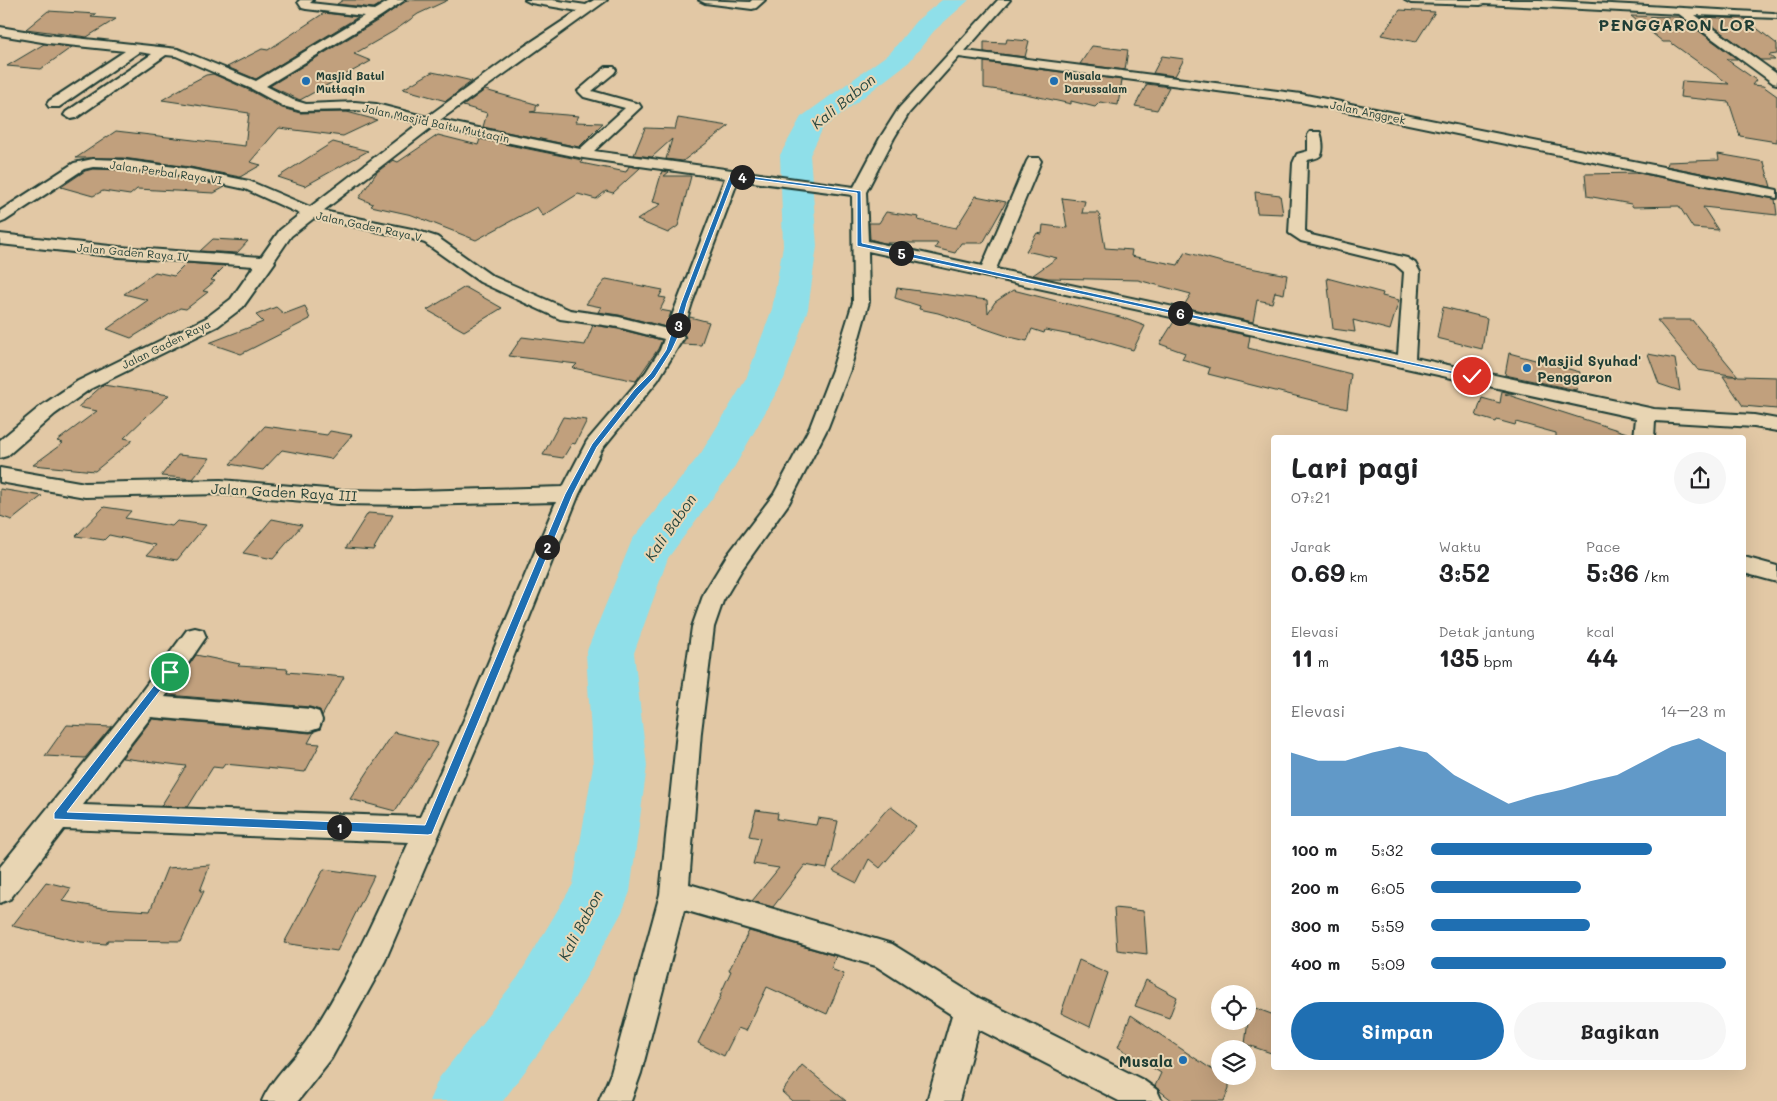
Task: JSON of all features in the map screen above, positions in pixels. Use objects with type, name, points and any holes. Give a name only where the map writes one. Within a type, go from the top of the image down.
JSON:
[{"type":"street","points":[[307,0],[304,2],[306,6],[377,14]]},
{"type":"street","points":[[257,86],[400,0]]},
{"type":"street","points":[[531,0],[588,9]]},
{"type":"street","name":"Jalan Gaden Raya","points":[[0,451],[48,410],[84,384],[212,322],[226,313],[237,303],[267,262],[280,238],[429,122],[520,55],[601,0]]},
{"type":"street","points":[[706,0],[752,6],[759,0]]},
{"type":"street","points":[[615,1101],[626,1073],[674,894],[689,732],[705,621],[712,599],[720,585],[782,498],[819,427],[841,370],[859,312],[861,302],[859,244],[852,191],[904,111],[1004,0]]},
{"type":"street","points":[[1411,0],[1478,1],[1773,16]]},
{"type":"street","points":[[1667,0],[1777,80]]},
{"type":"street","name":"Jalan Masjid Baitu Muttaqin","points":[[2,32],[48,39],[178,53],[257,86],[288,103],[306,108],[365,106],[429,122],[584,154],[852,191]]},
{"type":"street","points":[[54,104],[138,48]]},
{"type":"street","points":[[71,115],[164,51]]},
{"type":"street","name":"Jalan Anggrek","points":[[955,53],[1301,98],[1777,194]]},
{"type":"street","points":[[1760,67],[1777,67]]},
{"type":"street","points":[[584,154],[634,107],[584,91],[610,70]]},
{"type":"street","points":[[1315,135],[1314,154],[1302,157],[1300,162],[1297,233],[1306,238],[1400,261],[1409,266],[1412,272],[1406,362]]},
{"type":"street","points":[[987,272],[1034,161]]},
{"type":"street","name":"Jalan Perbal Raya VI","points":[[0,218],[79,166],[93,163],[123,164],[190,173],[249,185],[311,214]]},
{"type":"street","points":[[278,1101],[320,1048],[375,951],[428,830],[569,494],[594,446],[656,370],[675,337],[684,303],[733,175]]},
{"type":"street","name":"Jalan Gaden Raya V","points":[[311,214],[412,234],[431,240],[486,279],[566,314],[619,322],[675,337]]},
{"type":"street","name":"Jalan Gaden Raya IV","points":[[0,239],[120,252],[267,262]]},
{"type":"street","points":[[859,244],[1646,414],[1697,419],[1754,421],[1777,425]]},
{"type":"street","points":[[1644,435],[1646,414]]},
{"type":"street","name":"Jalan Gaden Raya III","points":[[0,475],[85,490],[221,487],[296,494],[413,498],[569,494]]},
{"type":"street","points":[[1746,566],[1777,574]]},
{"type":"street","points":[[0,889],[145,706],[195,638]]},
{"type":"street","points":[[145,706],[310,720]]},
{"type":"street","points":[[58,816],[428,830]]},
{"type":"street","points":[[674,894],[882,954],[969,1008],[1124,1086],[1146,1101]]},
{"type":"street","points":[[943,1101],[969,1008]]},
{"type":"building","points":[[343,0],[387,0],[374,8],[337,4]]},
{"type":"building","points":[[407,0],[448,0],[418,14],[394,31],[354,54],[371,61],[300,100],[270,86],[382,18]]},
{"type":"building","points":[[1400,10],[1435,12],[1416,42],[1382,35]]},
{"type":"building","points":[[48,11],[96,14],[91,17],[116,19],[87,37],[26,29]]},
{"type":"building","points":[[324,13],[358,17],[256,79],[227,67],[262,49],[268,50]]},
{"type":"building","points":[[1631,16],[1680,17],[1737,59],[1726,59],[1756,80],[1752,85],[1763,86],[1777,96],[1777,142],[1740,136],[1729,102],[1680,97],[1682,81],[1729,84],[1670,42],[1663,42]]},
{"type":"building","points":[[1701,17],[1745,19],[1777,44],[1777,54],[1769,55],[1775,60],[1760,60]]},
{"type":"building","points":[[1007,39],[1029,41],[1025,57],[984,52],[984,42],[1006,43]]},
{"type":"building","points":[[44,44],[72,47],[41,69],[7,66]]},
{"type":"building","points":[[1092,46],[1128,50],[1125,70],[1080,64]]},
{"type":"building","points":[[1162,56],[1184,59],[1175,76],[1153,73]]},
{"type":"building","points":[[984,62],[1122,80],[1118,105],[1100,102],[1095,107],[1071,101],[1071,104],[1021,93],[984,88]]},
{"type":"building","points":[[432,72],[472,81],[446,101],[403,89]]},
{"type":"building","points":[[213,74],[251,91],[282,108],[300,113],[347,112],[377,120],[343,136],[279,128],[250,162],[261,165],[240,177],[190,167],[123,158],[76,158],[116,131],[245,146],[249,113],[162,100],[206,75]]},
{"type":"building","points":[[1147,84],[1169,87],[1157,110],[1135,106]]},
{"type":"building","points":[[485,90],[539,105],[536,107],[536,111],[530,112],[579,116],[575,122],[603,123],[579,147],[483,127],[487,113],[463,106]]},
{"type":"building","points":[[678,118],[729,126],[683,161],[666,159],[672,139],[652,157],[634,155],[645,128],[675,129]]},
{"type":"building","points":[[438,135],[478,145],[480,139],[582,160],[581,163],[626,172],[629,166],[640,168],[613,193],[606,191],[596,199],[578,194],[543,216],[537,207],[476,240],[412,215],[371,206],[373,204],[359,198],[377,172],[393,160],[398,162]]},
{"type":"building","points":[[333,142],[368,151],[305,186],[278,177]]},
{"type":"building","points":[[1718,154],[1764,162],[1771,187],[1666,166],[1667,162],[1719,160]]},
{"type":"building","points":[[93,169],[123,170],[190,179],[225,187],[214,193],[137,189],[130,195],[103,191],[93,196],[61,187],[85,171]]},
{"type":"building","points":[[662,171],[669,172],[664,176],[691,176],[678,226],[668,233],[637,220],[661,204],[653,202]]},
{"type":"building","points":[[1638,173],[1775,199],[1777,215],[1703,207],[1718,230],[1693,228],[1679,206],[1633,207],[1631,204],[1587,196],[1585,174]]},
{"type":"building","points":[[1255,192],[1280,195],[1283,214],[1257,213]]},
{"type":"building","points":[[976,196],[1006,202],[983,243],[961,243],[955,253],[935,248],[938,243],[884,243],[870,239],[869,223],[879,223],[886,212],[919,217],[918,220],[956,228]]},
{"type":"building","points":[[1062,198],[1085,201],[1082,213],[1099,213],[1105,248],[1132,250],[1131,256],[1178,265],[1185,252],[1229,264],[1287,275],[1284,294],[1275,292],[1272,303],[1257,300],[1253,322],[1183,307],[1191,294],[1138,280],[1048,278],[1033,275],[1057,258],[1026,251],[1037,233],[1042,234],[1043,225],[1067,228]]},
{"type":"building","points":[[213,239],[248,241],[237,253],[200,251]]},
{"type":"building","points":[[187,263],[225,266],[211,280],[215,281],[203,291],[208,292],[186,309],[180,308],[131,338],[107,329],[148,300],[124,294],[155,272],[174,276]]},
{"type":"building","points":[[1327,278],[1383,293],[1382,296],[1399,300],[1390,330],[1353,320],[1355,332],[1333,329]]},
{"type":"building","points":[[606,279],[663,290],[659,297],[666,298],[660,310],[671,312],[666,327],[619,315],[598,312],[601,307],[586,304]]},
{"type":"building","points":[[465,287],[502,308],[464,331],[427,310]]},
{"type":"building","points":[[897,288],[987,300],[988,313],[995,302],[1013,290],[1120,317],[1145,326],[1133,350],[1092,338],[1045,330],[1044,333],[1032,329],[1027,341],[938,313],[919,309],[920,306],[895,298]]},
{"type":"building","points":[[305,306],[310,319],[241,354],[209,343],[263,322],[256,315],[276,307],[284,314]]},
{"type":"building","points":[[1443,307],[1487,318],[1482,349],[1437,338]]},
{"type":"building","points":[[690,317],[709,322],[701,345],[682,344],[686,338],[684,334]]},
{"type":"building","points":[[1175,320],[1250,336],[1248,348],[1351,374],[1347,409],[1208,374],[1210,368],[1182,359],[1185,353],[1160,344]]},
{"type":"building","points":[[1657,320],[1692,320],[1738,376],[1777,377],[1777,409],[1743,406],[1723,376],[1737,376],[1698,370]]},
{"type":"building","points":[[593,325],[662,340],[636,381],[573,368],[577,364],[509,356],[522,337],[585,345]]},
{"type":"building","points":[[1509,353],[1580,372],[1576,390],[1505,375]]},
{"type":"building","points":[[1648,354],[1675,359],[1680,391],[1659,384]]},
{"type":"building","points":[[103,385],[169,395],[124,438],[133,440],[95,471],[33,465],[63,443],[57,441],[97,411],[78,407]]},
{"type":"building","points":[[1502,391],[1515,394],[1505,394],[1627,433],[1627,435],[1556,435],[1556,433],[1516,422],[1515,425],[1476,416],[1482,398],[1500,403]]},
{"type":"building","points":[[563,417],[587,420],[575,444],[572,443],[563,458],[543,455]]},
{"type":"building","points":[[265,426],[327,435],[330,431],[352,435],[331,459],[282,450],[263,470],[230,464]]},
{"type":"building","points":[[178,455],[210,458],[193,479],[161,476]]},
{"type":"building","points":[[0,489],[42,496],[12,520],[0,516]]},
{"type":"building","points":[[104,507],[131,511],[125,518],[172,526],[177,521],[206,525],[177,560],[147,555],[156,545],[109,535],[104,540],[76,536]]},
{"type":"building","points":[[368,513],[393,515],[373,550],[346,548]]},
{"type":"building","points":[[272,519],[302,525],[273,559],[243,553]]},
{"type":"building","points":[[196,655],[240,664],[238,666],[288,669],[287,672],[344,677],[322,716],[320,710],[310,707],[168,695]]},
{"type":"building","points":[[152,719],[314,732],[308,743],[320,744],[305,772],[225,764],[222,768],[213,767],[188,807],[161,806],[186,766],[122,758]]},
{"type":"building","points":[[67,725],[111,727],[85,758],[45,756]]},
{"type":"building","points":[[394,732],[438,743],[395,811],[350,799]]},
{"type":"building","points":[[890,806],[916,826],[880,868],[869,859],[857,883],[833,871]]},
{"type":"building","points":[[756,810],[778,813],[777,819],[816,825],[818,818],[838,821],[827,869],[805,865],[773,907],[752,901],[779,868],[753,864],[760,838],[749,836]]},
{"type":"building","points":[[210,865],[200,891],[204,891],[181,941],[108,940],[106,944],[81,942],[12,926],[46,882],[71,888],[62,901],[103,908],[150,911],[167,868]]},
{"type":"building","points":[[324,869],[374,876],[337,951],[284,943]]},
{"type":"building","points":[[1114,908],[1144,911],[1147,954],[1117,950]]},
{"type":"building","points":[[749,931],[836,956],[831,969],[844,974],[827,1014],[767,987],[746,1031],[738,1028],[724,1056],[698,1043],[721,996],[731,971],[729,970]]},
{"type":"building","points":[[1079,960],[1108,973],[1090,1027],[1061,1013]]},
{"type":"building","points":[[1146,980],[1177,997],[1169,1018],[1135,1006]]},
{"type":"building","points":[[1256,1008],[1271,1014],[1271,1053],[1256,1048],[1256,1040],[1246,1040],[1247,1030],[1256,1030]]},
{"type":"building","points":[[1131,1015],[1211,1069],[1211,1085],[1229,1085],[1224,1101],[1173,1101],[1155,1086],[1161,1073],[1118,1047]]},
{"type":"building","points":[[802,1065],[846,1101],[792,1101],[782,1092]]},
{"type":"waterway","name":"Kali Babon","points":[[462,1101],[540,999],[601,892],[620,766],[610,653],[648,552],[716,463],[765,379],[790,309],[800,246],[795,155],[811,123],[900,57],[925,26],[957,0]]},
{"type":"place","name":"Masjid Batul Muttaqin","points":[[306,81]]},
{"type":"place","name":"Musala Darussalam","points":[[1054,81]]},
{"type":"place","name":"Masjid Syuhad' Penggaron","points":[[1527,368]]},
{"type":"place","name":"Musala","points":[[1183,1060]]},
{"type":"district","name":"PENGGARON LOR","points":[[1677,24]]},
{"type":"route","points":[[170,672],[58,816],[428,830],[478,715],[569,494],[594,446],[652,376],[669,350],[675,337],[684,303],[733,175],[859,192],[859,244],[1472,376]]}]
